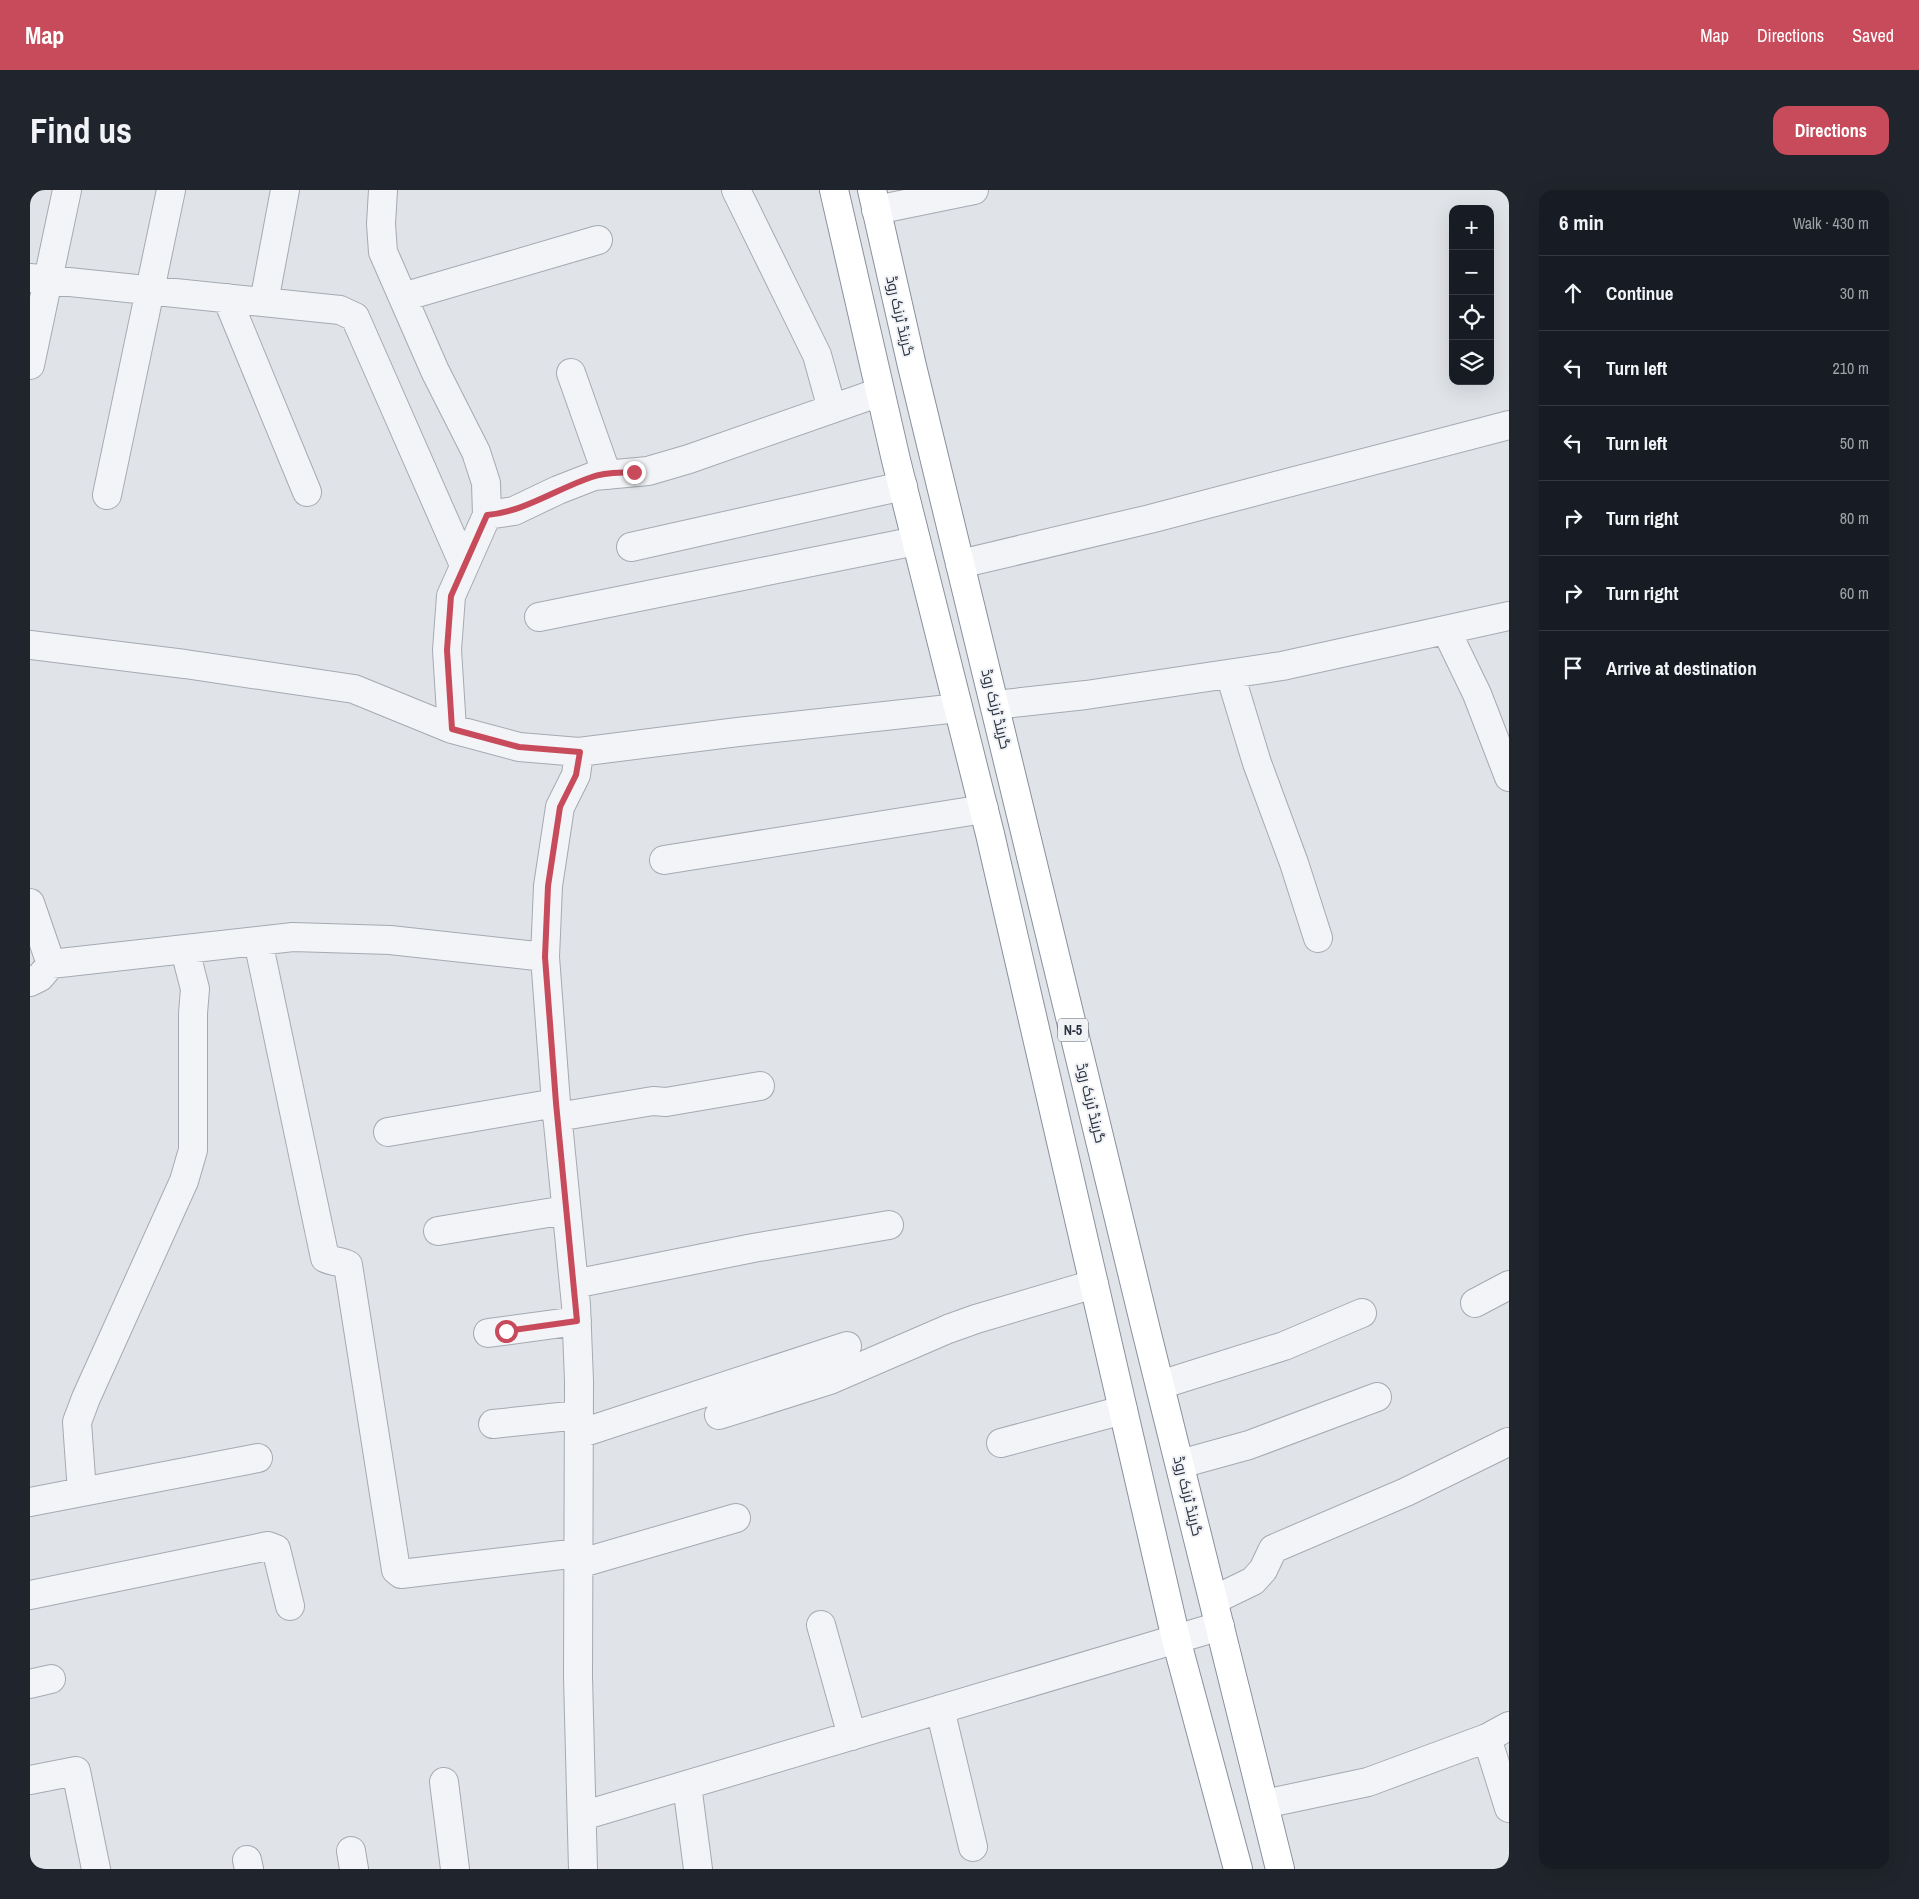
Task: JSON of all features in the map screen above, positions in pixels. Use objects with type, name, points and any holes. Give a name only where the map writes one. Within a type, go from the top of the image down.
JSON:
[{"type":"highway","name":"N-5","points":[[834,190],[916,541],[984,809],[1176,1639],[1238,1869]]},
{"type":"highway","name":"گرینڈ ٹرنک روڈ","points":[[874,200],[960,564],[1280,1869]]},
{"type":"street","points":[[30,364],[39,279],[67,190]]},
{"type":"street","points":[[107,495],[171,190]]},
{"type":"street","points":[[264,302],[285,190]]},
{"type":"street","points":[[383,190],[381,224],[383,252],[435,370],[476,452],[486,483],[487,515],[451,596],[447,650],[452,729]]},
{"type":"street","points":[[736,190],[817,355],[832,409]]},
{"type":"street","points":[[874,200],[974,190]]},
{"type":"street","points":[[403,297],[598,240]]},
{"type":"street","points":[[39,279],[340,310],[355,317],[464,565]]},
{"type":"street","points":[[227,298],[307,492]]},
{"type":"street","points":[[571,373],[607,475]]},
{"type":"street","points":[[487,515],[514,511],[558,490],[594,476],[648,471],[690,458],[880,392]]},
{"type":"street","points":[[960,564],[1150,519],[1509,425]]},
{"type":"street","points":[[631,547],[903,486]]},
{"type":"street","points":[[539,617],[916,541]]},
{"type":"street","points":[[995,706],[1086,695],[1282,666],[1509,616]]},
{"type":"street","points":[[1446,630],[1477,694],[1509,778]]},
{"type":"street","points":[[30,645],[185,664],[354,689],[452,729],[519,747],[580,752],[958,708]]},
{"type":"street","points":[[1230,674],[1257,763],[1294,863],[1318,938]]},
{"type":"street","points":[[580,752],[576,775],[560,807],[548,886],[545,957],[556,1110],[577,1321],[579,1425],[578,1677],[583,1869]]},
{"type":"street","points":[[664,860],[984,809]]},
{"type":"street","points":[[30,903],[51,964]]},
{"type":"street","points":[[30,982],[40,977],[51,964],[294,937],[390,940],[545,957]]},
{"type":"street","points":[[258,941],[326,1258],[333,1262],[343,1262],[348,1265],[396,1570],[401,1574],[578,1559],[736,1518]]},
{"type":"street","points":[[82,1492],[77,1422],[86,1398],[184,1182],[193,1150],[193,1013],[195,989],[185,950]]},
{"type":"street","points":[[388,1132],[556,1110],[653,1101],[666,1102],[760,1086]]},
{"type":"street","points":[[438,1231],[566,1210]]},
{"type":"street","points":[[574,1284],[753,1248],[889,1225]]},
{"type":"street","points":[[574,1284],[745,1250]]},
{"type":"street","points":[[719,1416],[830,1380],[948,1329],[976,1319],[1094,1284]]},
{"type":"street","points":[[1475,1303],[1509,1286]]},
{"type":"street","points":[[1160,1385],[1284,1346],[1362,1313]]},
{"type":"street","points":[[488,1333],[577,1321]]},
{"type":"street","points":[[493,1424],[579,1425],[847,1346]]},
{"type":"street","points":[[1180,1464],[1249,1445],[1378,1397]]},
{"type":"street","points":[[1001,1443],[1123,1410]]},
{"type":"street","points":[[1214,1600],[1253,1581],[1263,1570],[1273,1548],[1406,1492],[1508,1442]]},
{"type":"street","points":[[30,1502],[258,1458]]},
{"type":"street","points":[[30,1596],[268,1546],[276,1549],[290,1606]]},
{"type":"street","points":[[821,1625],[852,1736]]},
{"type":"street","points":[[582,1816],[1220,1626]]},
{"type":"street","points":[[940,1709],[973,1847]]},
{"type":"street","points":[[1264,1804],[1368,1782],[1498,1732],[1509,1808]]},
{"type":"street","points":[[30,1780],[76,1771],[96,1869]]},
{"type":"street","points":[[444,1782],[455,1869]]},
{"type":"street","points":[[687,1785],[698,1869]]},
{"type":"route","points":[[506,1331],[577,1321],[556,1103],[545,957],[548,886],[560,807],[576,775],[580,752],[519,747],[452,729],[447,650],[451,596],[487,515],[514,511],[558,490],[594,476],[634,472]]}]
